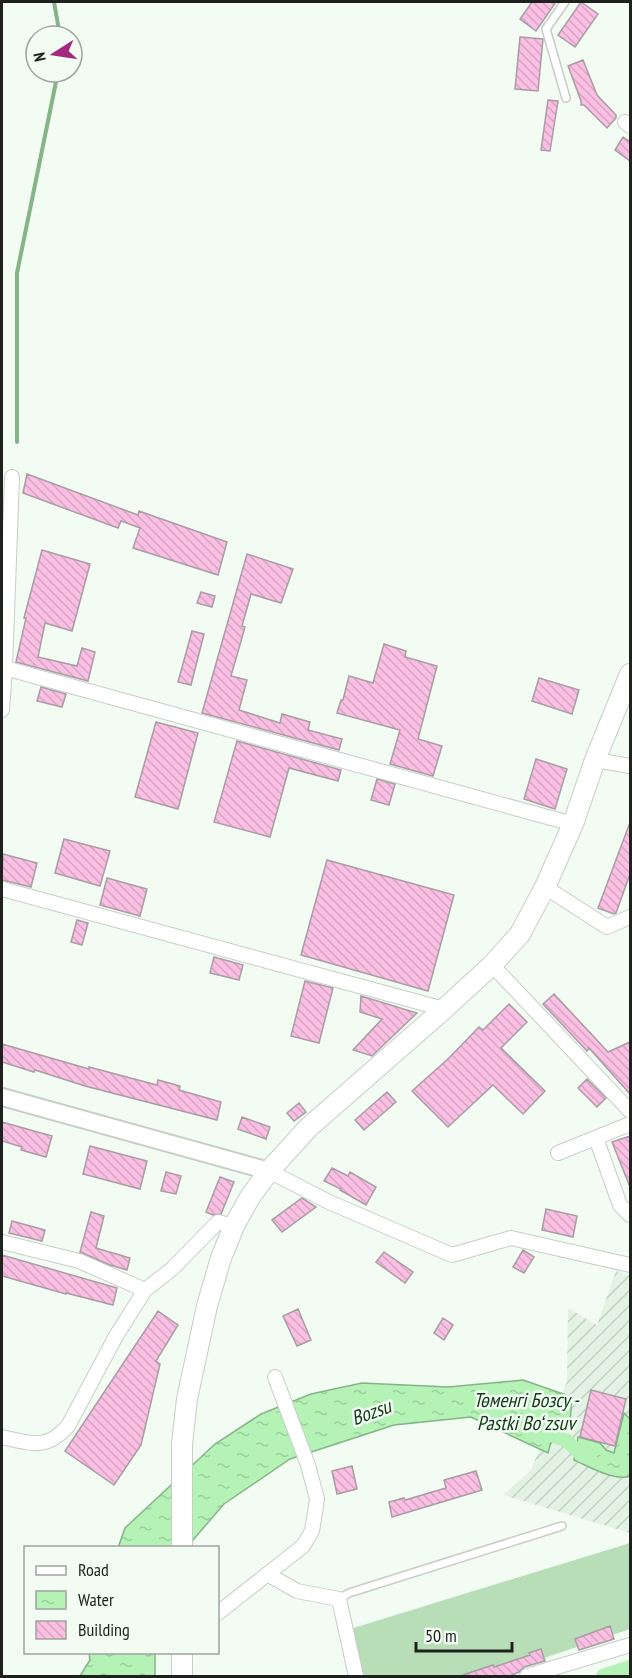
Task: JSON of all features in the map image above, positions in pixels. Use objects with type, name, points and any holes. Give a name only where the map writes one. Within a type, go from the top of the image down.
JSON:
[{"type":"main road","points":[[182,1546],[182,1444],[187,1399],[207,1305],[221,1258],[234,1226],[250,1197],[269,1171],[308,1128],[444,1009],[492,965],[520,934],[545,887],[573,824],[595,760],[630,674]]},
{"type":"main road","points":[[182,1654],[182,1677]]},
{"type":"street","points":[[2,708],[12,477]]},
{"type":"street","points":[[5,668],[573,824]]},
{"type":"street","points":[[595,760],[630,766]]},
{"type":"street","points":[[545,887],[607,927],[630,917]]},
{"type":"street","points":[[2,889],[444,1009]]},
{"type":"street","points":[[492,965],[630,1111]]},
{"type":"street","points":[[2,1097],[269,1171],[329,1202],[452,1255],[511,1238],[630,1265]]},
{"type":"street","points":[[558,1153],[630,1124]]},
{"type":"street","points":[[596,1138],[620,1205],[630,1215]]},
{"type":"street","points":[[2,1437],[48,1443],[58,1437],[68,1426],[116,1336],[146,1290],[172,1269],[218,1222],[234,1226]]},
{"type":"street","points":[[2,1242],[79,1261],[146,1290]]},
{"type":"street","points":[[219,1612],[303,1546],[312,1531],[316,1516],[317,1499],[308,1465],[274,1377]]},
{"type":"street","points":[[267,1574],[297,1591],[339,1599],[356,1677]]},
{"type":"street","points":[[527,1677],[630,1645]]},
{"type":"lane","points":[[565,2],[546,30],[566,98]]},
{"type":"lane","points":[[339,1599],[350,1593],[561,1526]]},
{"type":"shaded area","points":[[616,1271],[630,1275],[630,1533],[503,1495],[531,1470],[567,1381],[568,1308],[597,1325]]},
{"type":"shaded area","points":[[630,1543],[630,1629],[491,1676],[361,1676],[350,1629]]},
{"type":"water","name":"Төменгі Бозсу - Pastki Boʻzsuv","points":[[523,1380],[572,1397],[570,1423],[555,1426],[548,1453],[471,1417],[394,1425],[290,1459],[224,1504],[188,1546],[119,1546],[125,1528],[215,1444],[261,1414],[311,1394],[362,1383],[448,1387]]},
{"type":"water","name":"Төменгі Бозсу - Pastki Boʻzsuv","points":[[624,1413],[630,1419],[630,1476],[609,1475],[574,1460],[578,1437],[600,1443],[606,1450],[614,1453]]},
{"type":"water","points":[[89,1654],[155,1654],[155,1674],[154,1676],[80,1676],[90,1660]]},
{"type":"building","points":[[532,2],[556,2],[536,31],[520,19]]},
{"type":"building","points":[[581,2],[598,14],[575,47],[558,35]]},
{"type":"building","points":[[520,37],[543,39],[538,91],[515,89]]},
{"type":"building","points":[[583,60],[597,95],[616,115],[607,128],[584,105],[581,105],[568,66]]},
{"type":"building","points":[[548,100],[558,101],[550,151],[541,150]]},
{"type":"building","points":[[623,137],[630,142],[630,161],[615,150]]},
{"type":"building","points":[[27,474],[138,515],[139,511],[227,542],[218,575],[133,548],[140,528],[121,521],[118,528],[23,493]]},
{"type":"building","points":[[42,550],[90,564],[72,631],[45,623],[38,657],[77,666],[82,648],[95,652],[88,681],[16,662],[26,618],[24,618]]},
{"type":"building","points":[[247,554],[293,569],[281,603],[251,594],[242,626],[245,627],[231,676],[247,680],[239,710],[280,723],[282,714],[310,722],[308,730],[342,739],[339,750],[202,713]]},
{"type":"building","points":[[201,592],[215,596],[212,607],[197,603]]},
{"type":"building","points":[[192,631],[204,634],[191,685],[178,682]]},
{"type":"building","points":[[384,644],[406,651],[405,657],[437,666],[418,739],[442,746],[433,776],[390,764],[400,730],[337,713],[349,676],[373,683]]},
{"type":"building","points":[[539,678],[579,690],[572,714],[532,701]]},
{"type":"building","points":[[41,687],[66,694],[62,707],[37,701]]},
{"type":"building","points":[[156,722],[198,733],[178,809],[135,797]]},
{"type":"building","points":[[237,741],[341,770],[338,781],[289,768],[270,837],[214,822]]},
{"type":"building","points":[[536,759],[567,769],[555,809],[524,799]]},
{"type":"building","points":[[377,779],[395,784],[389,805],[371,800]]},
{"type":"building","points":[[629,825],[630,874],[614,914],[598,908]]},
{"type":"building","points":[[64,839],[110,851],[100,886],[55,873]]},
{"type":"building","points":[[3,854],[37,863],[31,887],[2,880]]},
{"type":"building","points":[[327,860],[454,895],[428,991],[301,955]]},
{"type":"building","points":[[107,878],[147,889],[140,916],[100,905]]},
{"type":"building","points":[[77,920],[88,923],[82,945],[71,942]]},
{"type":"building","points":[[214,957],[243,965],[239,980],[210,973]]},
{"type":"building","points":[[305,981],[333,988],[319,1043],[291,1036]]},
{"type":"building","points":[[554,994],[608,1052],[630,1042],[630,1094],[589,1048],[587,1051],[543,1004]]},
{"type":"building","points":[[361,996],[417,1013],[372,1056],[353,1050],[382,1019],[360,1012]]},
{"type":"building","points":[[509,1004],[527,1022],[501,1048],[545,1091],[523,1114],[493,1085],[448,1127],[412,1091],[479,1027],[483,1030]]},
{"type":"building","points":[[2,1044],[89,1069],[89,1067],[157,1085],[158,1080],[180,1086],[179,1090],[221,1102],[217,1120],[2,1062]]},
{"type":"building","points":[[587,1079],[606,1098],[597,1107],[578,1088]]},
{"type":"building","points":[[387,1092],[396,1102],[364,1130],[355,1120]]},
{"type":"building","points":[[299,1103],[306,1112],[294,1121],[287,1113]]},
{"type":"building","points":[[242,1117],[270,1127],[266,1139],[238,1129]]},
{"type":"building","points":[[2,1122],[52,1136],[46,1157],[21,1150],[22,1147],[2,1141]]},
{"type":"building","points":[[630,1136],[630,1187],[612,1142]]},
{"type":"building","points":[[90,1146],[147,1161],[140,1189],[83,1174]]},
{"type":"building","points":[[332,1168],[348,1176],[350,1172],[376,1187],[366,1205],[324,1181]]},
{"type":"building","points":[[166,1172],[181,1176],[176,1194],[161,1191]]},
{"type":"building","points":[[220,1177],[234,1182],[221,1214],[213,1215],[206,1212]]},
{"type":"building","points":[[302,1198],[316,1207],[282,1232],[272,1220]]},
{"type":"building","points":[[546,1209],[577,1216],[573,1237],[542,1230]]},
{"type":"building","points":[[91,1212],[104,1216],[96,1248],[130,1258],[127,1270],[80,1252]]},
{"type":"building","points":[[12,1221],[45,1230],[42,1241],[9,1233]]},
{"type":"building","points":[[523,1250],[534,1257],[524,1273],[513,1267]]},
{"type":"building","points":[[384,1252],[413,1272],[405,1283],[376,1262]]},
{"type":"building","points":[[2,1255],[117,1288],[113,1305],[2,1276]]},
{"type":"building","points":[[298,1309],[311,1340],[297,1346],[283,1316]]},
{"type":"building","points":[[158,1311],[178,1325],[156,1361],[160,1364],[141,1445],[114,1485],[65,1451]]},
{"type":"building","points":[[443,1318],[453,1325],[444,1340],[434,1333]]},
{"type":"building","points":[[591,1390],[626,1399],[615,1446],[580,1437]]},
{"type":"building","points":[[352,1466],[357,1489],[337,1494],[332,1471]]},
{"type":"building","points":[[476,1471],[482,1490],[392,1517],[389,1502],[404,1498],[405,1500],[446,1488],[444,1480]]},
{"type":"building","points":[[610,1626],[614,1639],[579,1650],[575,1639]]},
{"type":"building","points":[[541,1649],[545,1661],[524,1667],[507,1677],[464,1677],[463,1675],[530,1655],[529,1653]]},
{"type":"waterway","points":[[54,2],[58,24]]},
{"type":"waterway","points":[[17,442],[17,273],[56,84]]},
{"type":"waterway","name":"Bozsu","points":[[536,1429],[567,1441],[583,1456],[590,1457]]},
{"type":"waterway","points":[[603,1676],[630,1667]]}]
